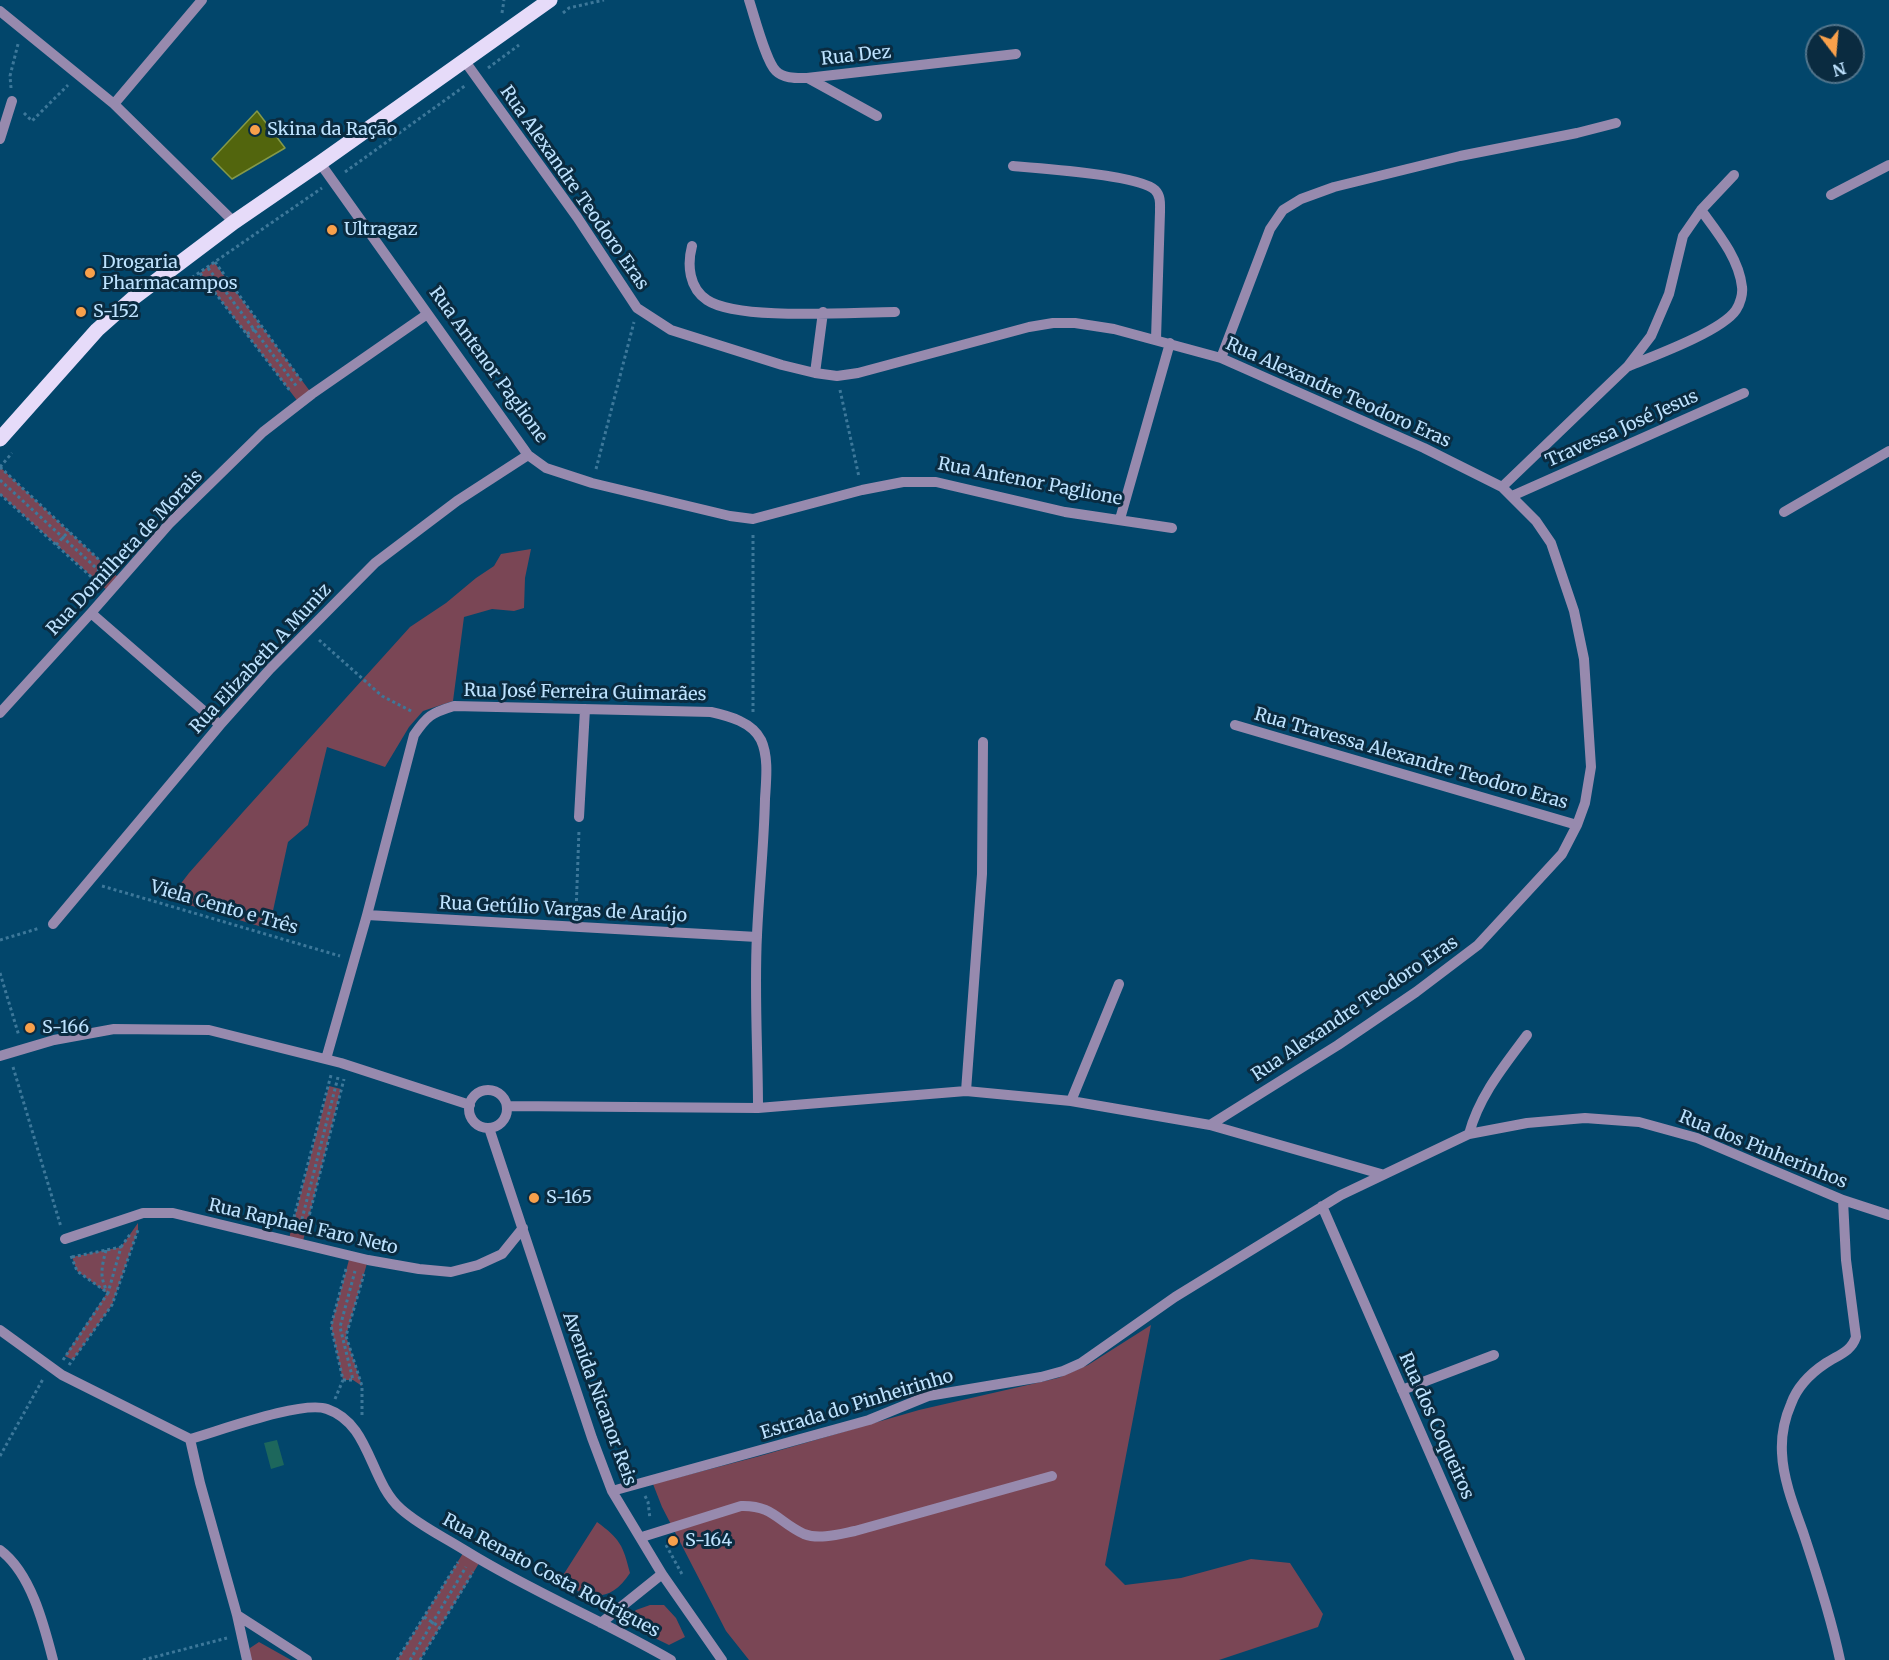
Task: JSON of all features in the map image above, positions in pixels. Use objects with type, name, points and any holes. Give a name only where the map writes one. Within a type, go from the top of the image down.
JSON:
[{"type":"main road","points":[[0,439],[97,330],[132,299],[234,222],[550,0]]},
{"type":"street","points":[[114,104],[202,0]]},
{"type":"street","name":"Rua Dez","points":[[749,0],[770,63],[776,72],[789,78],[807,78],[1016,54]]},
{"type":"street","points":[[0,11],[114,104],[234,222]]},
{"type":"street","name":"Rua Alexandre Teodoro Eras","points":[[464,60],[577,217],[637,308],[671,330],[815,373],[837,376],[858,373],[1029,327],[1053,323],[1075,323],[1156,339],[1221,358],[1424,448],[1502,487],[1536,521],[1551,543],[1574,611],[1584,660],[1591,767],[1585,803],[1562,854],[1478,945],[1416,992],[1338,1045],[1210,1125]]},
{"type":"street","points":[[807,78],[877,116]]},
{"type":"street","points":[[0,139],[12,101]]},
{"type":"street","points":[[1221,358],[1270,229],[1283,210],[1301,199],[1334,187],[1460,156],[1577,134],[1616,123]]},
{"type":"street","name":"Rua Antenor Paglione","points":[[320,163],[426,315],[528,455],[546,468],[592,483],[730,516],[753,519],[862,490],[903,482],[936,482],[1065,512],[1172,528]]},
{"type":"street","points":[[1831,195],[1889,165]]},
{"type":"street","points":[[1013,166],[1147,184],[1156,191],[1160,199],[1160,212],[1156,339]]},
{"type":"street","points":[[1502,487],[1628,366],[1651,336],[1661,316],[1675,272],[1683,236],[1701,210],[1734,175]]},
{"type":"street","points":[[1628,366],[1672,349],[1706,332],[1726,320],[1736,310],[1742,289],[1739,274],[1733,258],[1701,210]]},
{"type":"street","points":[[692,246],[688,262],[693,283],[706,300],[729,309],[779,313],[895,312]]},
{"type":"street","points":[[815,373],[823,312]]},
{"type":"street","name":"Rua Domilheta de Morais","points":[[0,713],[92,613],[169,524],[263,432],[305,398],[426,315]]},
{"type":"street","points":[[1120,519],[1170,343]]},
{"type":"street","name":"Travessa José Jesus","points":[[1512,496],[1744,393]]},
{"type":"street","points":[[1784,512],[1889,451]]},
{"type":"street","name":"Rua Elizabeth A Muniz","points":[[53,924],[220,725],[308,630],[375,563],[457,501],[528,455]]},
{"type":"street","points":[[92,613],[220,725]]},
{"type":"street","name":"Rua José Ferreira Guimarães","points":[[425,718],[454,706],[711,712],[735,719],[753,730]]},
{"type":"street","points":[[579,817],[585,709]]},
{"type":"street","points":[[337,1063],[353,960],[414,735],[425,718]]},
{"type":"street","name":"Rua Travessa Alexandre Teodoro Eras","points":[[1235,725],[1577,825]]},
{"type":"street","points":[[753,730],[761,741],[766,772],[764,847],[757,936],[758,1108]]},
{"type":"street","points":[[966,1091],[982,874],[983,742]]},
{"type":"street","name":"Rua Getúlio Vargas de Araújo","points":[[367,915],[757,936]]},
{"type":"street","points":[[1071,1101],[1119,984]]},
{"type":"street","points":[[4,1055],[54,1040],[114,1029],[209,1030],[337,1063],[470,1105]]},
{"type":"street","points":[[1469,1134],[1474,1113],[1488,1088],[1527,1035]]},
{"type":"street","points":[[489,1090],[501,1095],[507,1106],[504,1119],[495,1127],[489,1128],[483,1128],[473,1122],[469,1111],[477,1094],[489,1090]]},
{"type":"street","points":[[507,1106],[758,1108],[966,1091],[1071,1101],[1210,1125],[1381,1174]]},
{"type":"street","name":"Rua dos Pinherinhos","points":[[1381,1174],[1469,1134],[1527,1123],[1585,1118],[1639,1122],[1697,1138],[1843,1200],[1889,1215]]},
{"type":"street","name":"Avenida Nicanor Reis","points":[[489,1128],[592,1438],[612,1491],[642,1537],[662,1574],[722,1660]]},
{"type":"street","name":"Estrada do Pinheirinho","points":[[612,1491],[869,1420],[928,1396],[1041,1377],[1063,1371],[1081,1363],[1175,1297],[1322,1206],[1381,1174]]},
{"type":"street","points":[[1840,1660],[1817,1575],[1791,1496],[1782,1455],[1782,1429],[1791,1401],[1807,1378],[1825,1363],[1854,1345],[1856,1337],[1846,1260],[1843,1200]]},
{"type":"street","name":"Rua dos Coqueiros","points":[[1322,1206],[1520,1660]]},
{"type":"street","name":"Rua Raphael Faro Neto","points":[[65,1239],[143,1213],[173,1213],[359,1258],[418,1269],[451,1272],[478,1265],[502,1254],[523,1228]]},
{"type":"street","points":[[0,1330],[59,1372],[190,1440],[296,1408],[317,1406],[330,1410]]},
{"type":"street","points":[[1402,1390],[1494,1355]]},
{"type":"street","name":"Rua Renato Costa Rodrigues","points":[[330,1410],[356,1429],[383,1487],[399,1507],[419,1524],[671,1660]]},
{"type":"street","points":[[190,1440],[247,1660]]},
{"type":"street","points":[[642,1537],[741,1506],[755,1505],[805,1534],[828,1536],[855,1531],[1052,1476]]},
{"type":"street","points":[[0,1550],[30,1588],[53,1660]]},
{"type":"street","points":[[601,1623],[662,1574]]},
{"type":"street","points":[[237,1615],[307,1660]]},
{"type":"path","points":[[21,30],[10,76],[12,101],[33,121],[77,76]]},
{"type":"path","points":[[180,285],[333,180]]},
{"type":"path","points":[[214,262],[261,325],[305,398]]},
{"type":"path","points":[[208,267],[305,398]]},
{"type":"path","points":[[200,273],[247,334],[305,398]]},
{"type":"path","points":[[592,483],[637,308]]},
{"type":"path","points":[[247,334],[261,325]]},
{"type":"path","points":[[837,376],[862,490]]},
{"type":"path","points":[[15,448],[0,467],[69,531],[115,585]]},
{"type":"path","points":[[0,480],[115,585]]},
{"type":"path","points":[[0,494],[56,545],[115,585]]},
{"type":"path","points":[[753,519],[753,730]]},
{"type":"path","points":[[56,545],[69,531]]},
{"type":"path","points":[[308,630],[382,696],[425,718]]},
{"type":"path","points":[[576,927],[579,817]]},
{"type":"path","name":"Viela Cento e Três","points":[[88,882],[353,960]]},
{"type":"path","points":[[0,940],[53,924]]},
{"type":"path","points":[[0,973],[23,1049]]},
{"type":"path","points":[[4,1055],[77,1270],[108,1293]]},
{"type":"path","points":[[295,1243],[311,1152],[337,1063]]},
{"type":"path","points":[[295,1243],[318,1154],[337,1063]]},
{"type":"path","points":[[295,1243],[325,1156],[337,1063]]},
{"type":"path","points":[[311,1152],[325,1156]]},
{"type":"path","points":[[0,1456],[43,1379],[59,1372],[112,1305],[138,1230],[138,1222]]},
{"type":"path","points":[[59,1372],[108,1293],[121,1246],[72,1257]]},
{"type":"path","points":[[106,1250],[101,1281],[108,1293]]},
{"type":"path","points":[[330,1410],[343,1380],[331,1326],[359,1258]]},
{"type":"path","points":[[356,1429],[362,1415],[362,1386],[346,1336],[359,1258]]},
{"type":"path","points":[[353,1380],[340,1336],[340,1328],[359,1258]]},
{"type":"path","points":[[333,1336],[346,1336]]},
{"type":"path","points":[[343,1380],[353,1380],[362,1386]]},
{"type":"path","points":[[639,1484],[648,1502],[649,1516],[687,1583]]},
{"type":"path","points":[[397,1660],[424,1617],[473,1555]]},
{"type":"path","points":[[410,1660],[473,1555]]},
{"type":"path","points":[[420,1660],[440,1627],[473,1555]]},
{"type":"path","points":[[424,1617],[440,1627]]},
{"type":"path","points":[[143,1660],[240,1634]]},
{"type":"shaded area","points":[[214,262],[312,394],[299,403],[200,273]]},
{"type":"shaded area","points":[[0,467],[120,579],[109,592],[0,494]]},
{"type":"shaded area","points":[[531,549],[525,578],[524,608],[514,611],[492,609],[464,617],[453,701],[423,711],[409,727],[385,767],[327,747],[308,825],[288,842],[269,929],[169,899],[243,812],[410,627],[494,566],[501,554]]},
{"type":"shaded area","points":[[329,1086],[341,1089],[302,1245],[288,1242]]},
{"type":"shaded area","points":[[138,1223],[138,1230],[112,1305],[73,1360],[65,1356],[107,1293],[77,1271],[72,1257],[121,1247]]},
{"type":"shaded area","points":[[350,1256],[368,1260],[346,1336],[362,1386],[353,1380],[343,1380],[331,1326]]},
{"type":"shaded area","points":[[1151,1325],[1105,1565],[1125,1585],[1181,1578],[1251,1559],[1290,1563],[1323,1614],[1318,1627],[1219,1660],[749,1660],[726,1631],[662,1507],[653,1484],[919,1410],[1058,1378],[1088,1365]]},
{"type":"shaded area","points":[[277,1440],[284,1465],[271,1469],[264,1443]]},
{"type":"shaded area","points":[[597,1522],[620,1543],[630,1573],[614,1590],[598,1596],[580,1592],[560,1580]]},
{"type":"shaded area","points":[[465,1550],[481,1560],[420,1660],[397,1660]]},
{"type":"shaded area","points":[[650,1605],[664,1605],[676,1618],[685,1637],[669,1645],[634,1628],[626,1620],[636,1610]]},
{"type":"shaded area","points":[[259,1642],[291,1660],[250,1660],[250,1648]]},
{"type":"building","name":"Skina da Ração","points":[[257,111],[285,148],[232,179],[212,159]]},
{"type":"place","name":"Skina da Ração","points":[[255,130]]},
{"type":"place","name":"Ultragaz","points":[[332,230]]},
{"type":"place","name":"Drogaria Pharmacampos","points":[[90,273]]},
{"type":"place","name":"S-152","points":[[81,312]]},
{"type":"place","name":"S-166","points":[[30,1028]]},
{"type":"place","name":"S-165","points":[[534,1198]]},
{"type":"place","name":"S-164","points":[[673,1541]]}]
